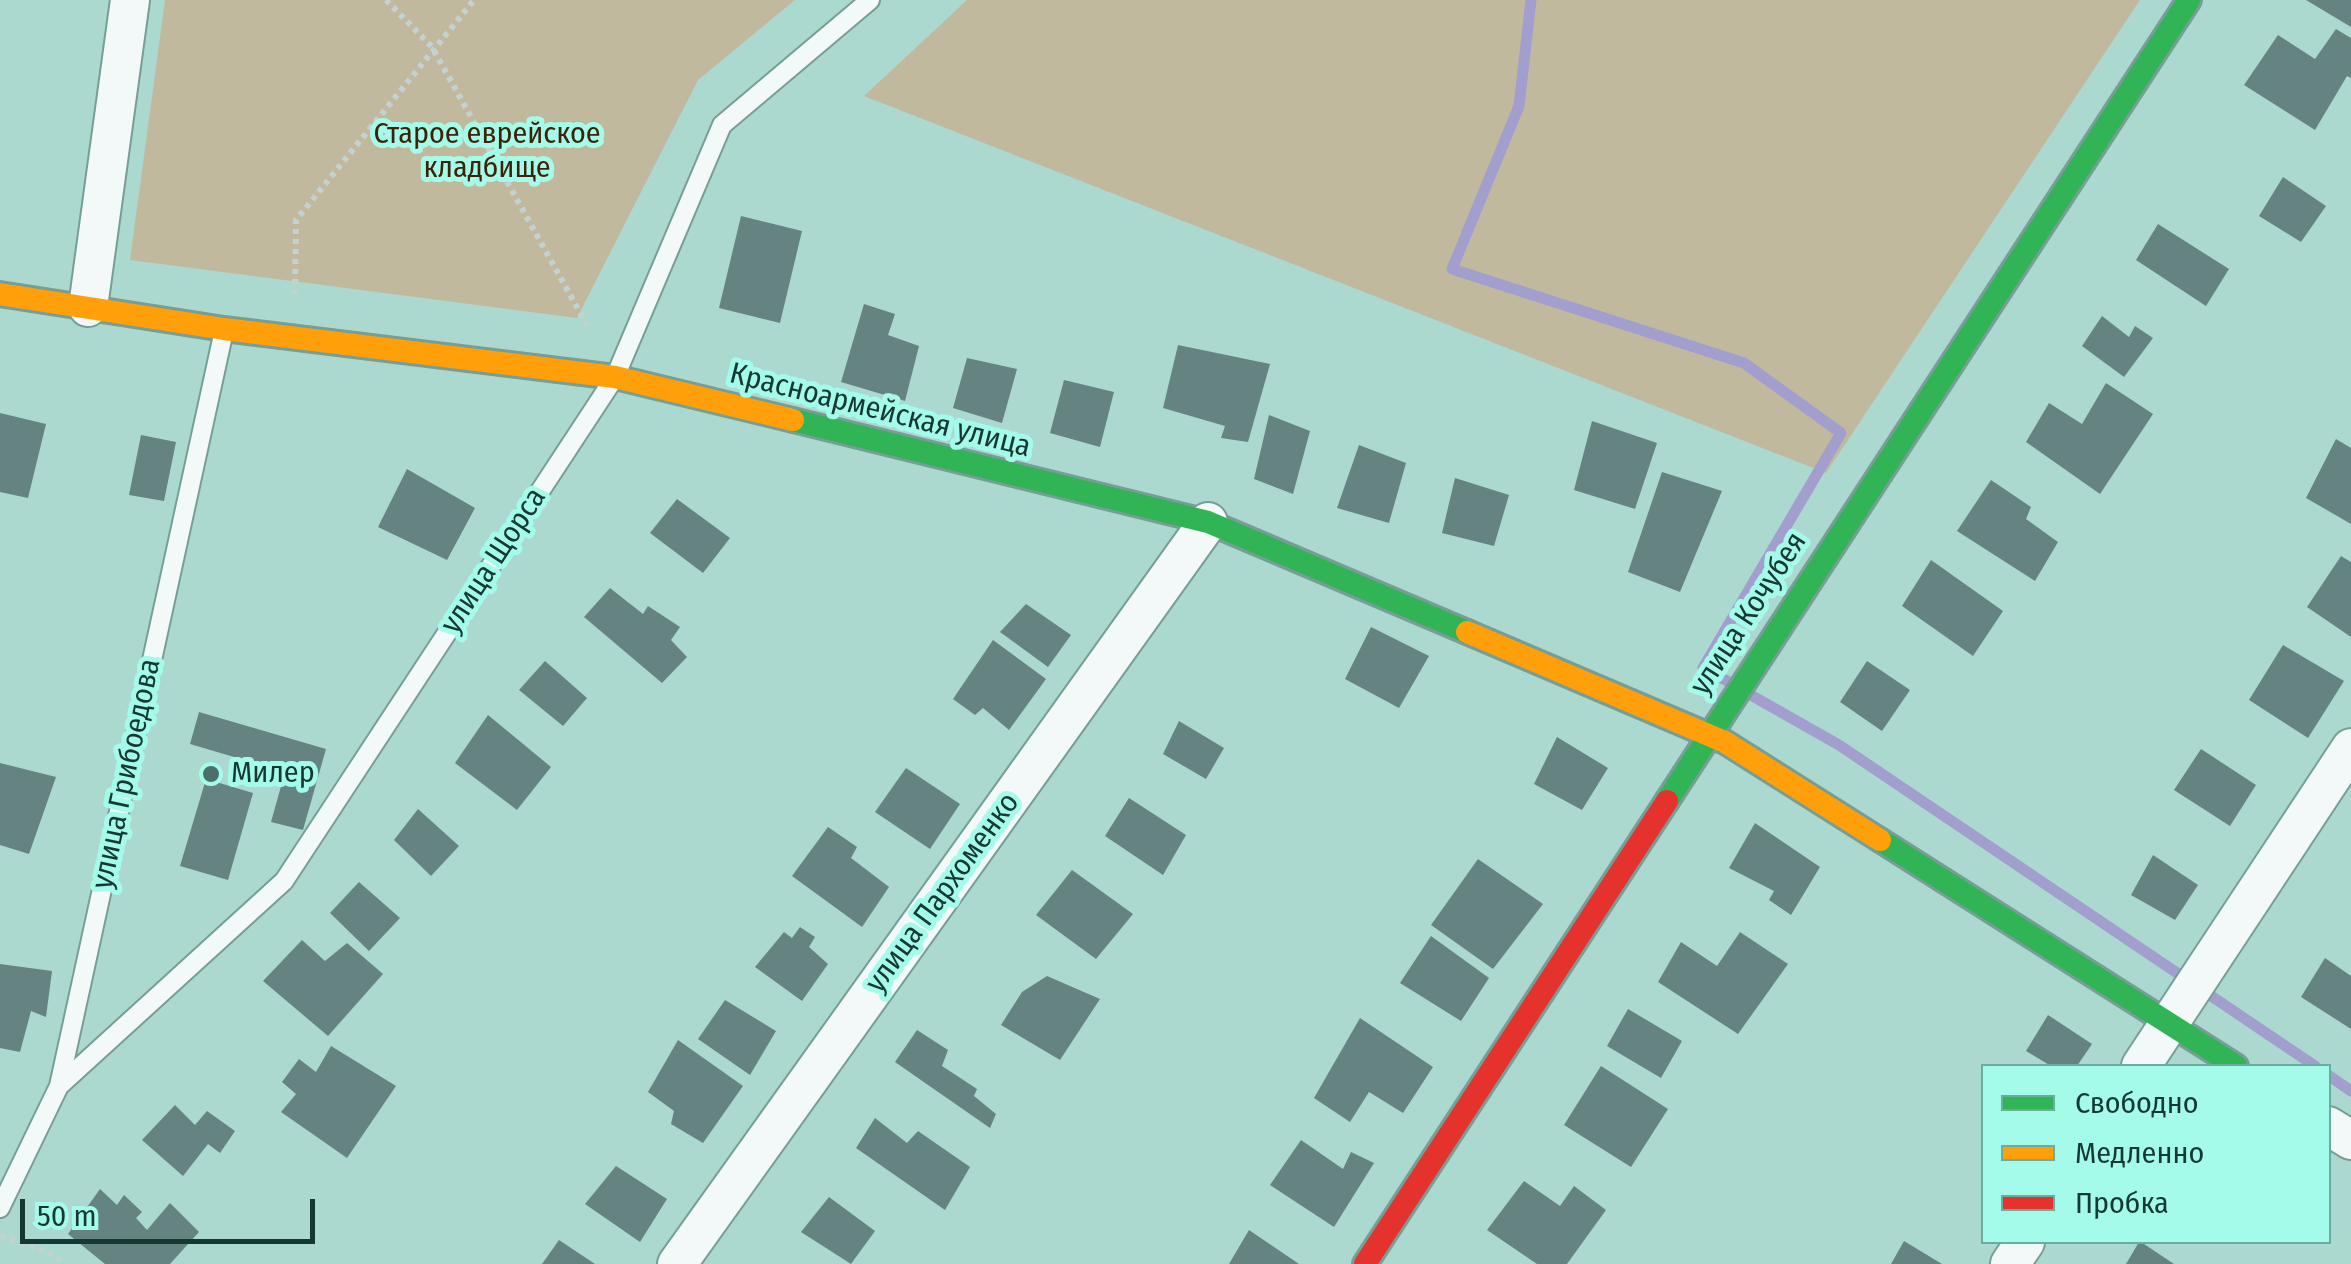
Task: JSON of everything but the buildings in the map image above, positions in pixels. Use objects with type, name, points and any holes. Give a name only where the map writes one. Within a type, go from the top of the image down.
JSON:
[{"type":"street","points":[[88,307],[130,0]]},
{"type":"street","name":"улица Кочубея","points":[[1364,1264],[1706,734],[2189,0]]},
{"type":"street","name":"Красноармейская улица","points":[[0,294],[224,329],[615,376],[1208,522],[1706,734],[2233,1064]]},
{"type":"street","name":"улица Пархоменко","points":[[677,1264],[1208,522]]},
{"type":"street","points":[[2142,1064],[2351,748]]},
{"type":"lane","name":"улица Щорса","points":[[59,1086],[284,882],[615,376],[722,125],[870,0]]},
{"type":"lane","name":"улица Грибоедова","points":[[0,1208],[59,1086],[224,329]]},
{"type":"path","points":[[386,0],[432,47],[615,376]]},
{"type":"path","points":[[294,335],[296,220],[432,47],[474,0]]},
{"type":"path","points":[[0,1236],[46,1251],[66,1264]]},
{"type":"green space","name":"Старое еврейское кладбище","points":[[165,0],[795,0],[698,80],[577,318],[130,260]]},
{"type":"green space","points":[[967,0],[2140,0],[1826,473],[864,96]]},
{"type":"waterway","points":[[1531,0],[1519,106],[1452,269],[1744,363],[1841,433],[1703,668],[1729,682]]},
{"type":"waterway","points":[[1749,694],[1839,745],[2312,1064]]},
{"type":"waterway","points":[[2331,1077],[2351,1091]]},
{"type":"traffic: fast","points":[[1667,801],[2189,0]]},
{"type":"traffic: fast","points":[[793,420],[1208,522],[1467,632]]},
{"type":"traffic: fast","points":[[1880,840],[2233,1064]]},
{"type":"traffic: slow","points":[[0,294],[224,329],[615,377],[793,420]]},
{"type":"traffic: slow","points":[[1467,632],[1725,742],[1880,840]]},
{"type":"traffic: jam","points":[[1365,1264],[1667,801]]},
{"type":"place","name":"Милер","points":[[211,774]]}]
